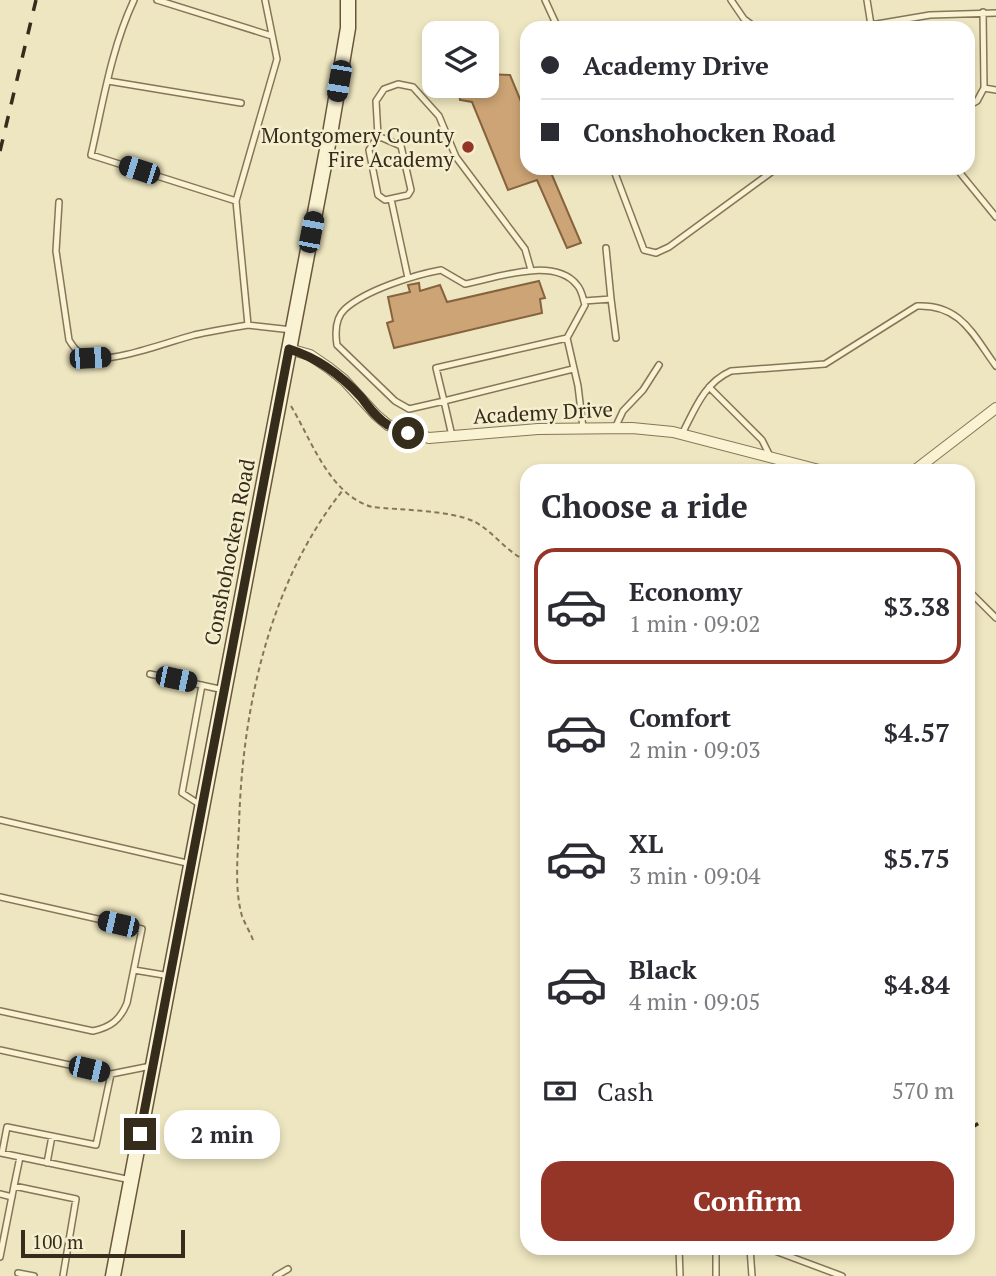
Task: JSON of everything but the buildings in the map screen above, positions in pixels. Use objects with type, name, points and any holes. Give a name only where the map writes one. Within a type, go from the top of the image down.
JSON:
[{"type":"main road","name":"Conshohocken Road","points":[[113,1276],[282,388],[348,28],[348,0]]},
{"type":"street","name":"Academy Drive","points":[[289,349],[310,355],[329,368],[388,425],[429,438],[538,429],[614,428],[682,434],[798,464]]},
{"type":"street","points":[[923,464],[996,408]]},
{"type":"lane","points":[[134,0],[121,29],[91,155],[236,201]]},
{"type":"lane","points":[[158,0],[272,36]]},
{"type":"lane","points":[[248,325],[236,201],[277,59],[265,0]]},
{"type":"lane","points":[[545,0],[555,21]]},
{"type":"lane","points":[[732,0],[747,21]]},
{"type":"lane","points":[[867,0],[870,21]]},
{"type":"lane","points":[[975,102],[984,88],[983,12]]},
{"type":"lane","points":[[906,21],[930,15],[996,13]]},
{"type":"lane","points":[[108,81],[241,103]]},
{"type":"lane","points":[[378,136],[401,146],[411,190],[408,195],[385,200],[378,195],[369,150],[378,136],[376,101],[384,89],[397,84],[413,87],[439,116],[456,157],[525,249],[531,270]]},
{"type":"lane","points":[[984,88],[996,90]]},
{"type":"lane","points":[[616,175],[644,250],[656,253],[669,247],[767,175]]},
{"type":"lane","points":[[962,175],[996,217]]},
{"type":"lane","points":[[391,199],[408,278]]},
{"type":"lane","points":[[59,202],[56,251],[69,340],[77,351],[90,358],[106,357],[152,348],[193,335],[248,325],[292,330]]},
{"type":"lane","points":[[606,248],[615,338]]},
{"type":"lane","points":[[573,369],[409,409],[395,401],[337,345],[335,329],[344,310],[361,299],[408,278],[441,270],[465,284],[538,269],[569,277],[580,287],[585,305],[567,338],[578,386],[583,428]]},
{"type":"lane","points":[[584,302],[611,299]]},
{"type":"lane","points":[[682,434],[703,393],[720,376],[731,371],[825,364],[918,306],[933,306],[952,312],[968,328],[996,366]]},
{"type":"lane","points":[[452,436],[436,368],[567,338]]},
{"type":"lane","points":[[614,428],[623,411],[643,390],[659,365]]},
{"type":"lane","points":[[709,387],[761,440],[770,456]]},
{"type":"lane","points":[[975,597],[996,618]]},
{"type":"lane","points":[[150,674],[224,690]]},
{"type":"lane","points":[[202,685],[181,793],[202,806]]},
{"type":"lane","points":[[0,820],[191,864]]},
{"type":"lane","points":[[0,897],[142,929],[123,1014],[115,1023],[93,1031],[0,1011]]},
{"type":"lane","points":[[134,970],[170,976]]},
{"type":"lane","points":[[0,1050],[111,1074],[153,1065]]},
{"type":"lane","points":[[111,1074],[96,1145],[7,1127],[1,1153],[131,1180]]},
{"type":"lane","points":[[47,1163],[52,1136]]},
{"type":"lane","points":[[0,1257],[20,1157]]},
{"type":"lane","points":[[14,1186],[76,1199],[62,1276]]},
{"type":"lane","points":[[0,1194],[12,1196]]},
{"type":"lane","points":[[680,1255],[680,1276]]},
{"type":"lane","points":[[716,1255],[716,1276]]},
{"type":"lane","points":[[750,1255],[751,1276]]},
{"type":"lane","points":[[786,1255],[842,1276]]},
{"type":"lane","points":[[276,1276],[288,1269]]},
{"type":"lane","points":[[18,1273],[34,1276]]},
{"type":"path","points":[[282,388],[316,453],[343,490],[358,503],[372,507],[463,517],[484,527],[520,557]]},
{"type":"path","points":[[253,940],[243,917],[239,898],[240,796],[249,719],[270,633],[294,567],[311,533],[343,490]]},
{"type":"railway","points":[[0,151],[36,0]]},
{"type":"railway","points":[[975,1126],[982,1121]]},
{"type":"place","name":"Montgomery County Fire Academy","points":[[468,147]]},
{"type":"route","points":[[140,1134],[289,349],[310,355],[329,368],[388,425],[408,433]]}]
